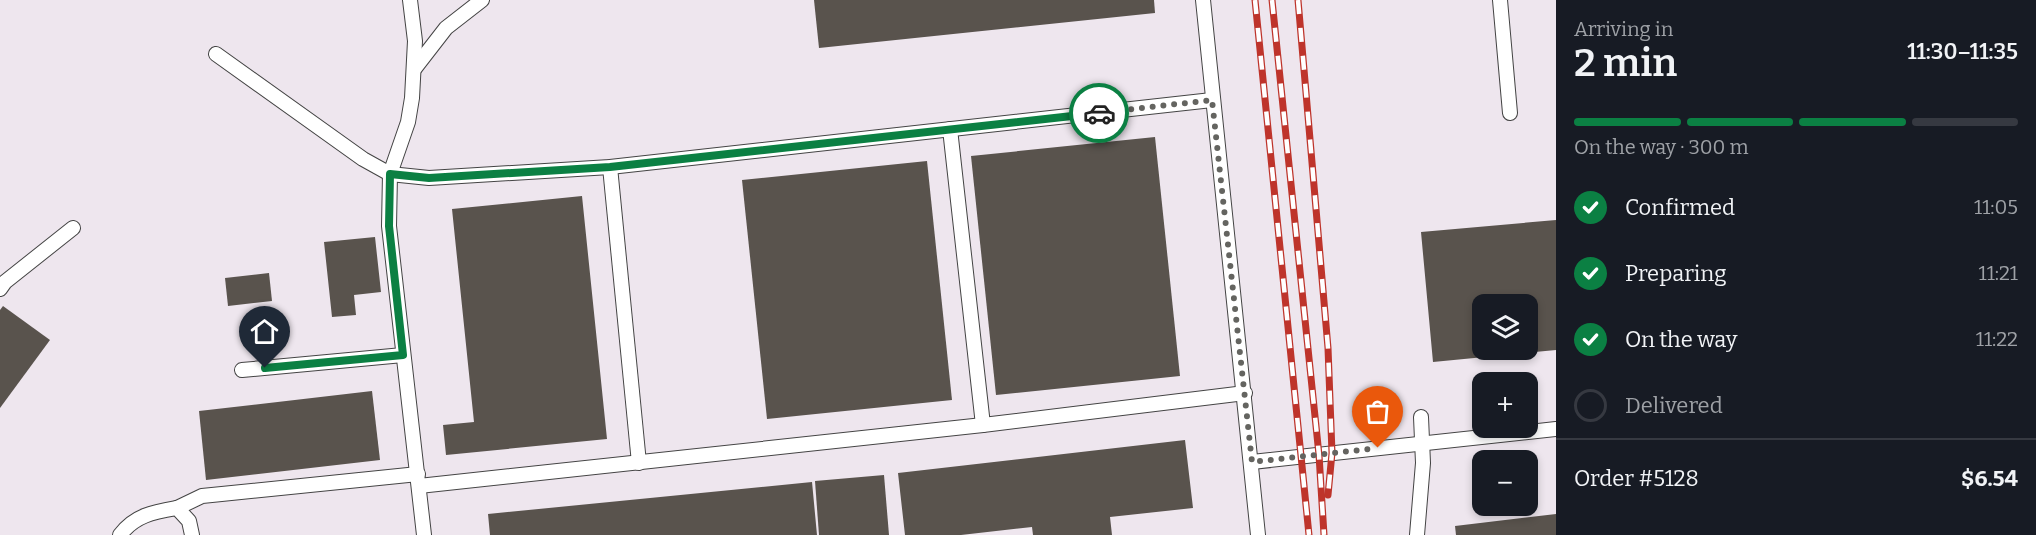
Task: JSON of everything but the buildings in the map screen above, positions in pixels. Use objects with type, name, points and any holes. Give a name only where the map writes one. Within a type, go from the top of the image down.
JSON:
[{"type":"lane","points":[[410,0],[415,41],[415,68],[408,122],[390,174],[389,226],[424,535]]},
{"type":"lane","points":[[415,68],[446,28],[482,0]]},
{"type":"lane","points":[[1203,0],[1258,535]]},
{"type":"lane","points":[[1500,0],[1510,113]]},
{"type":"lane","points":[[216,54],[363,159],[390,174],[429,178],[610,167],[1212,100]]},
{"type":"lane","points":[[950,129],[983,425]]},
{"type":"lane","points":[[610,167],[639,463]]},
{"type":"lane","points":[[0,289],[5,282],[73,228]]},
{"type":"lane","points":[[242,370],[403,355]]},
{"type":"lane","points":[[120,535],[126,528],[151,512],[177,508],[202,496],[639,463],[1245,393]]},
{"type":"lane","points":[[1417,535],[1423,474],[1421,417]]},
{"type":"lane","points":[[1252,462],[1556,429]]},
{"type":"lane","points":[[177,508],[189,521],[192,535]]},
{"type":"shaded area","points":[[0,0],[1556,0],[1556,535],[0,535]]},
{"type":"railway","points":[[1255,0],[1309,535]]},
{"type":"railway","points":[[1272,0],[1319,455],[1324,535]]},
{"type":"railway","points":[[1298,0],[1328,348],[1332,453],[1328,495]]},
{"type":"way so far","points":[[1099,113],[1212,100],[1252,462],[1378,448]]},
{"type":"route","points":[[265,368],[403,355],[389,226],[390,174],[429,178],[610,167],[1099,113]]}]
